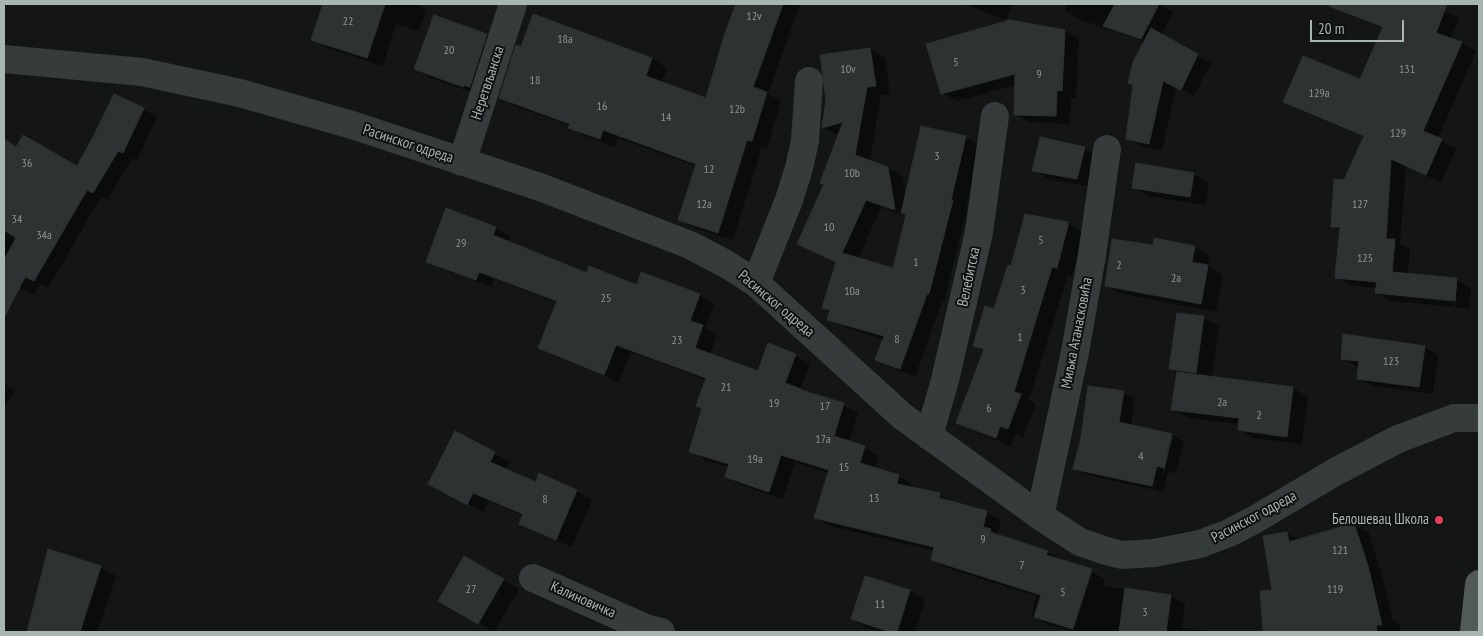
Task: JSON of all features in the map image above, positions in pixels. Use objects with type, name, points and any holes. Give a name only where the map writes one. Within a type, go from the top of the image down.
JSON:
[{"type":"main road","points":[[1474,632],[1479,584]]},
{"type":"street","name":"Неретвљанска","points":[[462,162],[513,4]]},
{"type":"street","name":"Расинског одреда","points":[[4,59],[142,72],[197,83],[289,106],[540,187],[690,246],[726,264],[756,283],[902,416],[1040,516],[1080,542],[1122,555],[1154,553],[1200,544],[1229,533],[1335,472],[1398,439],[1454,418],[1479,418]]},
{"type":"street","points":[[756,283],[789,200],[799,168],[805,141],[809,81]]},
{"type":"street","name":"Велебитска","points":[[929,436],[945,380],[979,232],[995,116]]},
{"type":"street","name":"Миљка Атанасковића","points":[[1040,516],[1075,352],[1092,255],[1107,149]]},
{"type":"street","name":"Калиновичка","points":[[533,578],[648,629],[661,632]]},
{"type":"building","points":[[323,4],[385,4],[367,58],[311,40]]},
{"type":"building","points":[[736,4],[783,4],[753,87],[767,92],[752,141],[747,140],[718,233],[678,220],[696,164],[603,130],[600,139],[568,128],[570,124],[499,98],[516,45],[521,47],[533,14],[652,58],[646,76],[706,98],[724,36]]},
{"type":"building","points":[[1115,4],[1159,4],[1141,39],[1103,26]]},
{"type":"building","points":[[1329,4],[1447,4],[1436,33],[1462,42],[1423,131],[1442,139],[1426,175],[1391,159],[1386,239],[1395,239],[1392,272],[1457,278],[1455,301],[1375,293],[1377,282],[1335,278],[1340,227],[1331,227],[1334,179],[1344,180],[1364,136],[1283,102],[1303,56],[1360,79],[1383,27],[1329,6]]},
{"type":"building","points":[[434,15],[487,34],[470,87],[464,85],[463,87],[414,69]]},
{"type":"building","points":[[1010,20],[1065,30],[1062,91],[1057,90],[1056,116],[1014,115],[1015,74],[941,94],[926,44]]},
{"type":"building","points":[[1151,28],[1198,54],[1181,90],[1163,81],[1149,144],[1126,139],[1133,85],[1128,83],[1133,62]]},
{"type":"building","points":[[870,48],[876,86],[867,87],[855,155],[888,167],[895,210],[866,200],[842,253],[893,268],[906,215],[901,213],[921,126],[966,136],[951,200],[953,200],[929,294],[927,294],[900,369],[875,360],[884,336],[827,320],[830,310],[822,308],[836,262],[797,244],[824,184],[820,183],[843,122],[822,128],[826,100],[820,55]]},
{"type":"building","points":[[114,94],[144,108],[123,153],[118,151],[93,193],[87,190],[34,281],[25,277],[4,318],[4,260],[16,238],[4,230],[4,139],[16,147],[23,135],[77,166]]},
{"type":"building","points":[[1040,137],[1085,147],[1077,179],[1032,171]]},
{"type":"building","points":[[1136,163],[1194,173],[1190,197],[1132,188]]},
{"type":"building","points":[[446,208],[496,227],[493,235],[587,273],[589,266],[637,285],[641,272],[700,294],[690,321],[703,325],[695,348],[758,371],[768,343],[796,354],[785,383],[844,403],[834,436],[865,446],[860,463],[899,475],[897,484],[940,493],[939,498],[987,511],[983,527],[991,529],[990,532],[1048,551],[1046,555],[1092,569],[1073,629],[1034,617],[1041,595],[931,560],[934,547],[814,518],[829,470],[781,455],[769,492],[725,477],[729,464],[689,452],[702,408],[696,406],[706,378],[616,345],[604,375],[538,348],[557,301],[479,272],[476,280],[426,262]]},
{"type":"building","points":[[1025,214],[1068,222],[1068,225],[1057,268],[1052,267],[1014,392],[1021,394],[1008,429],[1000,426],[996,438],[956,423],[984,349],[973,346],[985,306],[994,309],[1008,265],[1011,266]]},
{"type":"building","points":[[1154,238],[1195,246],[1192,262],[1208,265],[1201,304],[1105,286],[1112,239],[1153,245]]},
{"type":"building","points":[[1177,313],[1204,316],[1196,373],[1169,369]]},
{"type":"building","points":[[1343,334],[1425,346],[1419,387],[1357,379],[1359,361],[1341,359]]},
{"type":"building","points":[[1177,372],[1293,387],[1287,437],[1238,430],[1239,418],[1171,410]]},
{"type":"building","points":[[1088,386],[1124,391],[1119,422],[1172,434],[1164,468],[1157,466],[1152,486],[1073,469],[1081,438]]},
{"type":"building","points":[[455,431],[495,452],[490,462],[536,482],[539,473],[577,490],[556,540],[519,524],[523,514],[473,493],[467,505],[428,484]]},
{"type":"building","points":[[1354,523],[1368,566],[1382,625],[1376,625],[1377,632],[1263,632],[1260,591],[1272,590],[1263,536],[1287,532],[1289,542]]},
{"type":"building","points":[[48,549],[101,566],[80,632],[27,632]]},
{"type":"building","points":[[464,556],[504,579],[478,624],[438,601]]},
{"type":"building","points":[[865,576],[910,590],[897,632],[890,632],[851,619]]},
{"type":"building","points":[[1125,588],[1171,595],[1166,632],[1119,632]]},
{"type":"place","name":"Белошевац Школа","points":[[1439,520]]}]
